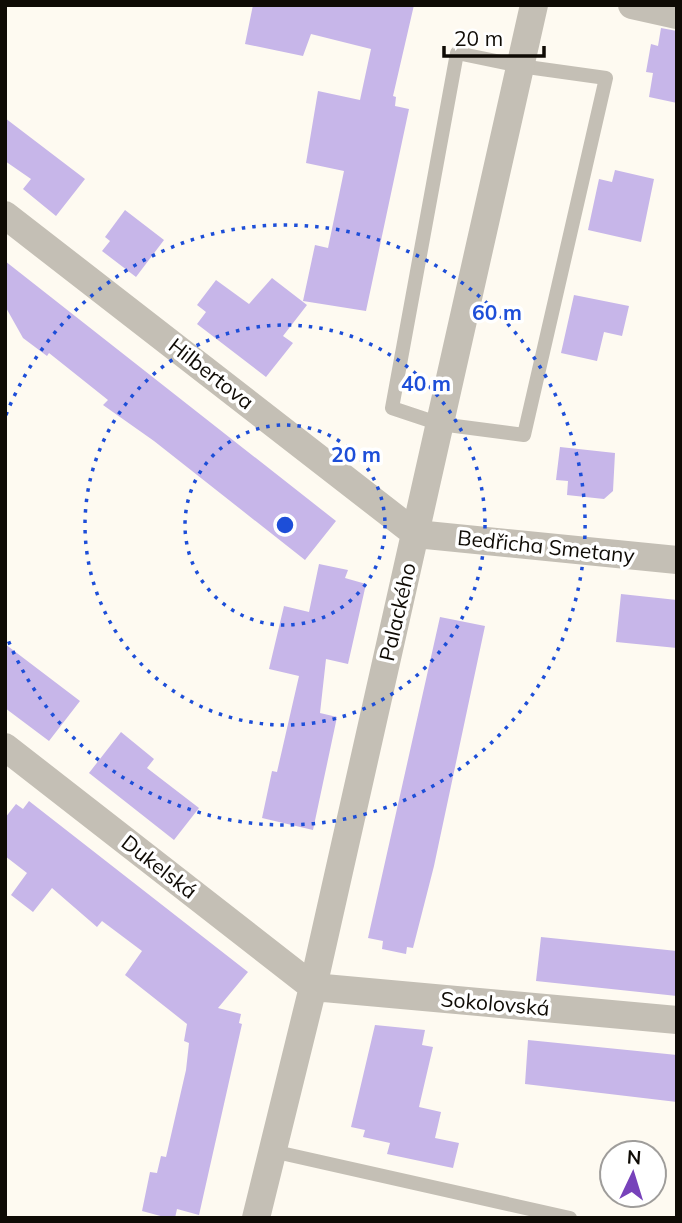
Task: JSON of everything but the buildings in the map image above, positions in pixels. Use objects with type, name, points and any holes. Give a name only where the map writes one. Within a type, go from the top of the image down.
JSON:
[{"type":"street","name":"Palackého","points":[[256,1218],[313,988],[534,5]]},
{"type":"street","points":[[632,5],[677,15]]},
{"type":"street","name":"Hilbertova","points":[[5,215],[416,534]]},
{"type":"street","name":"Bedřicha Smetany","points":[[416,534],[677,559]]},
{"type":"street","name":"Dukelská","points":[[5,747],[313,988]]},
{"type":"street","name":"Sokolovská","points":[[313,988],[677,1020]]},
{"type":"lane","points":[[457,52],[520,66],[606,78],[524,435],[440,424],[392,408],[457,52]]},
{"type":"lane","points":[[272,1151],[570,1218]]}]
